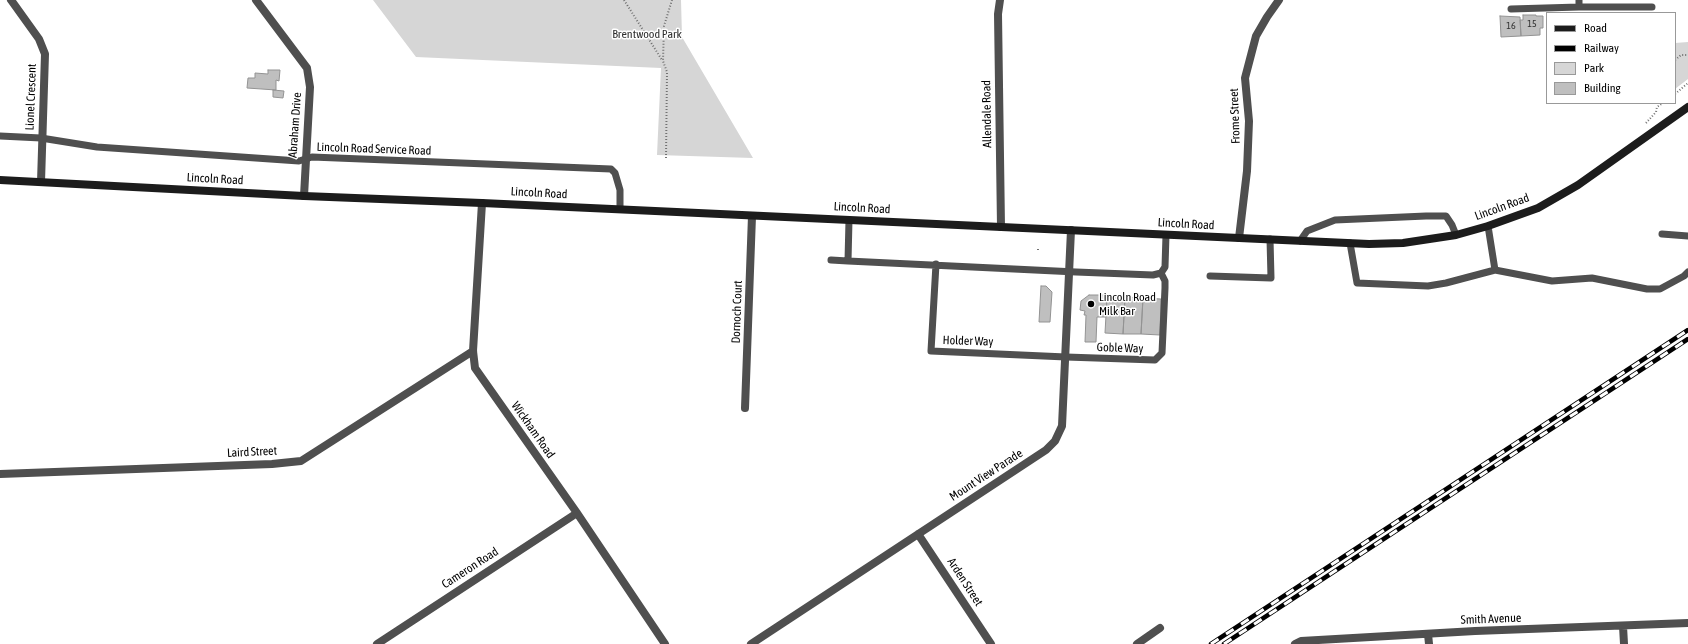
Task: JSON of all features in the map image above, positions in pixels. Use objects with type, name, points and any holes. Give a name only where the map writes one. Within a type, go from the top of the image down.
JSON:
[{"type":"main road","name":"Lincoln Road","points":[[0,180],[304,196],[482,202],[1300,241],[1350,243],[1402,242],[1456,235],[1488,226],[1538,208],[1614,160],[1688,107]]},
{"type":"street","name":"Lionel Crescent","points":[[11,0],[39,39],[45,54],[41,182]]},
{"type":"street","name":"Abraham Drive","points":[[256,0],[307,68],[310,87],[304,196]]},
{"type":"street","name":"Allendale Road","points":[[1000,0],[998,14],[1001,227]]},
{"type":"street","name":"Frome Street","points":[[1239,238],[1247,171],[1249,122],[1245,78],[1256,36],[1279,0]]},
{"type":"street","name":"Wickham Road","points":[[482,202],[473,350],[474,368],[577,513],[665,644]]},
{"type":"street","name":"Dornoch Court","points":[[745,408],[752,216]]},
{"type":"street","name":"Mount View Parade","points":[[751,644],[1046,450],[1055,441],[1062,426],[1071,230]]},
{"type":"street","name":"Laird Street","points":[[0,474],[272,464],[301,461],[473,350]]},
{"type":"street","name":"Cameron Road","points":[[377,644],[577,513]]},
{"type":"street","name":"Arden Street","points":[[918,534],[991,644]]},
{"type":"street","name":"Smith Avenue","points":[[1295,644],[1301,641],[1475,631],[1688,623]]},
{"type":"street","points":[[1623,626],[1624,644]]},
{"type":"street","points":[[1137,644],[1160,628]]},
{"type":"street","points":[[1428,634],[1429,644]]},
{"type":"lane","points":[[1511,9],[1579,4],[1652,7]]},
{"type":"lane","name":"Lincoln Road Service Road","points":[[0,136],[42,138],[97,147],[298,161],[312,157],[611,169],[615,173],[620,190],[620,209]]},
{"type":"lane","points":[[1300,241],[1307,231],[1335,220],[1426,216],[1446,216],[1456,235]]},
{"type":"lane","points":[[848,261],[849,220]]},
{"type":"lane","points":[[1488,226],[1495,270]]},
{"type":"lane","points":[[1662,234],[1688,236]]},
{"type":"lane","points":[[831,260],[1153,275],[1161,273],[1165,267],[1166,235]]},
{"type":"lane","points":[[1210,276],[1271,278],[1270,239]]},
{"type":"lane","points":[[1350,243],[1357,283],[1428,286],[1446,283],[1495,270],[1552,281],[1592,278],[1647,289],[1660,289],[1684,276],[1688,272]]},
{"type":"lane","name":"Holder Way","points":[[936,264],[931,351],[1066,357]]},
{"type":"lane","name":"Goble Way","points":[[1066,357],[1155,360],[1162,354],[1165,281],[1161,273]]},
{"type":"path","points":[[624,0],[663,61],[667,72],[666,158]]},
{"type":"path","points":[[663,61],[664,26],[672,0]]},
{"type":"path","points":[[1676,59],[1681,56],[1688,55]]},
{"type":"path","points":[[1676,93],[1688,83]]},
{"type":"path","points":[[1657,107],[1662,104]]},
{"type":"green space","name":"Brentwood Park","points":[[373,0],[681,0],[682,37],[753,158],[657,155],[661,68],[416,57]]},
{"type":"green space","points":[[1688,42],[1688,79],[1676,88],[1676,43]]},
{"type":"building","points":[[1523,15],[1543,16],[1543,28],[1540,28],[1540,35],[1521,36],[1520,20],[1523,20]]},
{"type":"building","points":[[1500,16],[1520,17],[1521,36],[1501,37]]},
{"type":"building","points":[[268,70],[280,70],[279,81],[276,80],[276,90],[247,88],[248,78],[255,78],[255,73],[268,74]]},
{"type":"building","points":[[273,90],[284,91],[283,98],[273,97]]},
{"type":"building","points":[[1041,286],[1046,286],[1052,292],[1050,322],[1039,322]]},
{"type":"building","points":[[1089,295],[1107,295],[1106,317],[1097,317],[1096,342],[1085,342],[1086,315],[1084,315],[1085,311],[1080,310],[1081,301]]},
{"type":"building","points":[[1107,297],[1125,297],[1123,334],[1105,333]]},
{"type":"building","points":[[1125,297],[1143,298],[1141,334],[1123,334]]},
{"type":"building","points":[[1143,298],[1161,299],[1160,335],[1141,334]]},
{"type":"railway","points":[[1211,644],[1688,330]]},
{"type":"railway","points":[[1224,644],[1688,339]]},
{"type":"place","name":"Lincoln Road Milk Bar","points":[[1091,304]]}]
